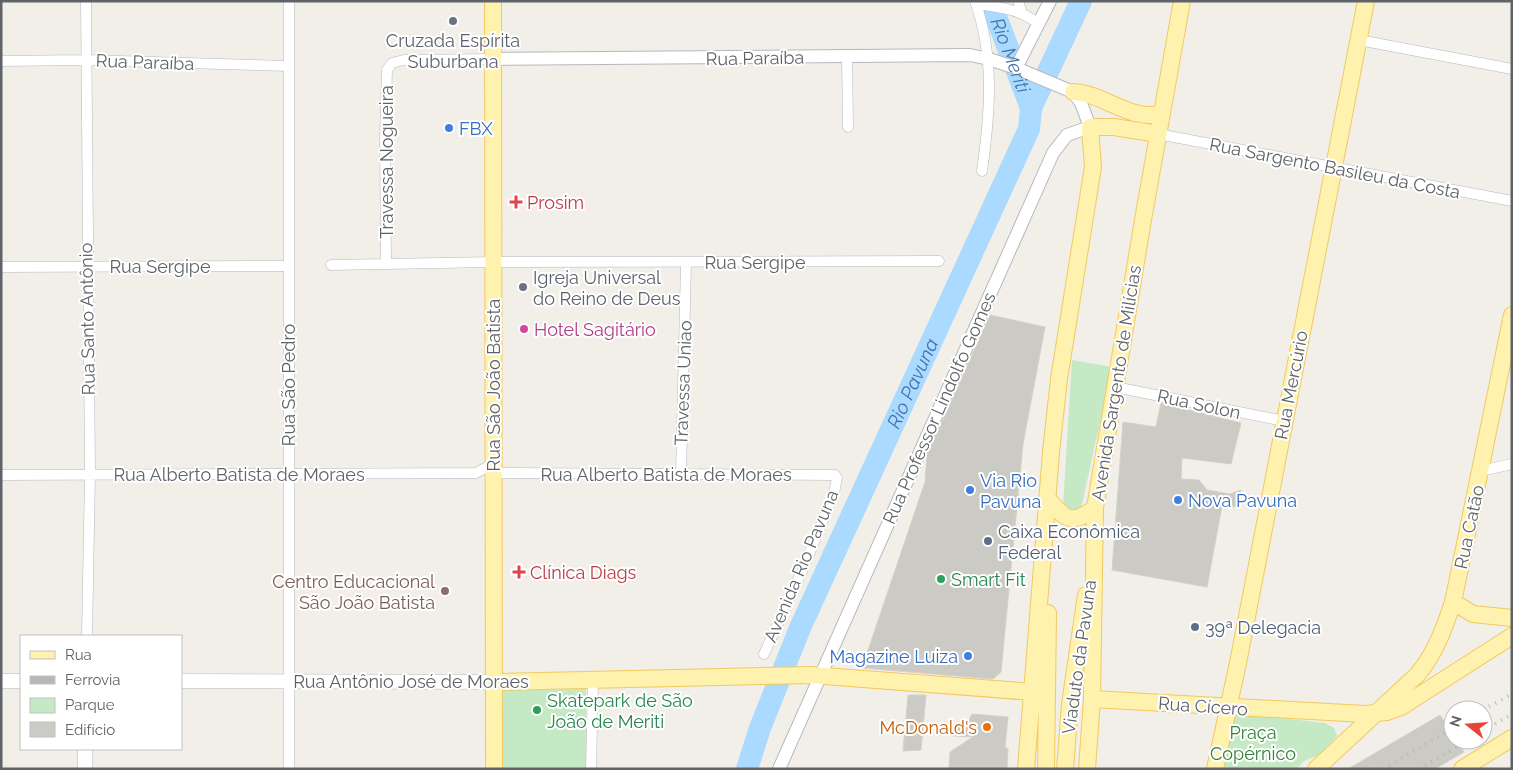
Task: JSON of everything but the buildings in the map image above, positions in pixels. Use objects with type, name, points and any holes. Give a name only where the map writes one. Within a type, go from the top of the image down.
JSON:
[{"type":"main road","name":"Rua São João Batista","points":[[493,1],[494,769]]},
{"type":"main road","name":"Avenida Sargento de Milícias","points":[[1087,769],[1092,699],[1095,508],[1161,114],[1182,1]]},
{"type":"main road","name":"Rua Mercúrio","points":[[1215,769],[1335,169],[1366,1]]},
{"type":"main road","points":[[1073,92],[1086,94],[1143,115],[1161,114]]},
{"type":"main road","name":"Rua Professor Lindolfo Gomes","points":[[1090,128],[1114,127],[1158,134]]},
{"type":"main road","points":[[1026,769],[1059,379],[1093,167],[1090,128]]},
{"type":"main road","name":"Rua Catão","points":[[1316,769],[1427,664],[1443,632],[1453,602],[1510,336],[1512,315]]},
{"type":"main road","points":[[1048,499],[1061,515],[1070,519],[1083,516],[1095,508]]},
{"type":"main road","name":"Viaduto da Pavuna","points":[[1065,769],[1070,704],[1083,607],[1095,546]]},
{"type":"main road","name":"Viaduto da Pavuna","points":[[1045,548],[1048,608],[1046,769]]},
{"type":"main road","points":[[1453,602],[1473,614],[1512,618]]},
{"type":"main road","points":[[1374,714],[1401,707],[1512,636]]},
{"type":"main road","points":[[814,675],[1033,692]]},
{"type":"main road","name":"Rua Antônio José de Moraes","points":[[182,681],[494,682],[814,675]]},
{"type":"main road","points":[[1,681],[20,681]]},
{"type":"main road","name":"Rua Cícero","points":[[1092,699],[1374,714]]},
{"type":"main road","points":[[1462,769],[1512,738]]},
{"type":"main road","points":[[85,750],[85,769]]},
{"type":"street","name":"Rua Santo Antônio","points":[[86,1],[90,474],[87,635]]},
{"type":"street","name":"Rua São Pedro","points":[[289,1],[287,475],[289,769]]},
{"type":"street","points":[[1020,66],[1050,1]]},
{"type":"street","points":[[982,171],[988,127],[989,59],[978,3],[1015,5],[1022,13],[1039,24]]},
{"type":"street","points":[[1358,40],[1512,70]]},
{"type":"street","name":"Rua Paraíba","points":[[392,63],[404,60],[714,59],[946,54],[989,59],[1020,66],[1073,92]]},
{"type":"street","points":[[847,56],[848,127]]},
{"type":"street","name":"Rua Paraíba","points":[[1,61],[85,60],[288,66]]},
{"type":"street","name":"Travessa Nogueira","points":[[386,263],[385,78],[387,70],[392,63]]},
{"type":"street","points":[[1073,92],[1081,103],[1090,128]]},
{"type":"street","name":"Rua Professor Lindolfo Gomes","points":[[780,769],[814,675],[1053,153],[1067,135],[1090,128]]},
{"type":"street","name":"Rua Sargento Basileu da Costa","points":[[1158,134],[1512,201]]},
{"type":"street","name":"Rua Sergipe","points":[[331,265],[493,262],[686,263],[938,260]]},
{"type":"street","name":"Travessa Uniao","points":[[681,474],[686,263]]},
{"type":"street","name":"Rua Sergipe","points":[[1,267],[289,266]]},
{"type":"street","name":"Rua Solon","points":[[1115,386],[1284,421]]},
{"type":"street","points":[[1481,471],[1512,464]]},
{"type":"street","points":[[476,473],[494,474]]},
{"type":"street","name":"Rua Alberto Batista de Moraes","points":[[1,475],[476,473],[831,475],[837,478]]},
{"type":"street","name":"Avenida Rio Pavuna","points":[[764,654],[803,569],[834,493],[837,478]]},
{"type":"street","points":[[592,769],[593,680]]},
{"type":"green space","points":[[1072,360],[1112,367],[1080,513],[1063,507]]},
{"type":"green space","points":[[586,689],[586,769],[502,769],[502,690]]},
{"type":"green space","name":"Praça Copérnico","points":[[1230,712],[1325,723],[1334,728],[1337,736],[1319,755],[1304,761],[1296,769],[1222,769]]},
{"type":"waterway","name":"Rio Meriti","points":[[990,1],[1031,108]]},
{"type":"waterway","name":"Rio Pavuna","points":[[747,769],[760,728],[800,628],[1029,129],[1031,108],[1081,1]]},
{"type":"railway","points":[[1493,704],[1512,694]]},
{"type":"railway","points":[[1493,725],[1512,714]]},
{"type":"railway","points":[[1383,769],[1443,734]]},
{"type":"railway","points":[[1419,769],[1452,750]]},
{"type":"place","name":"Cruzada Espírita Suburbana","points":[[453,21]]},
{"type":"place","name":"FBX","points":[[449,128]]},
{"type":"place","name":"Prosim","points":[[516,202]]},
{"type":"place","name":"Igreja Universal do Reino de Deus","points":[[523,287]]},
{"type":"place","name":"Hotel Sagitário","points":[[524,329]]},
{"type":"place","name":"Via Rio Pavuna","points":[[970,490]]},
{"type":"place","name":"Nova Pavuna","points":[[1178,500]]},
{"type":"place","name":"Caixa Econômica Federal","points":[[988,541]]},
{"type":"place","name":"Clínica Diags","points":[[519,572]]},
{"type":"place","name":"Smart Fit","points":[[941,579]]},
{"type":"place","name":"Centro Educacional São João Batista","points":[[445,591]]},
{"type":"place","name":"39ª Delegacia","points":[[1195,627]]},
{"type":"place","name":"Magazine Luiza","points":[[968,656]]},
{"type":"place","name":"Skatepark de São João de Meriti","points":[[537,710]]},
{"type":"place","name":"McDonald's","points":[[987,727]]}]
